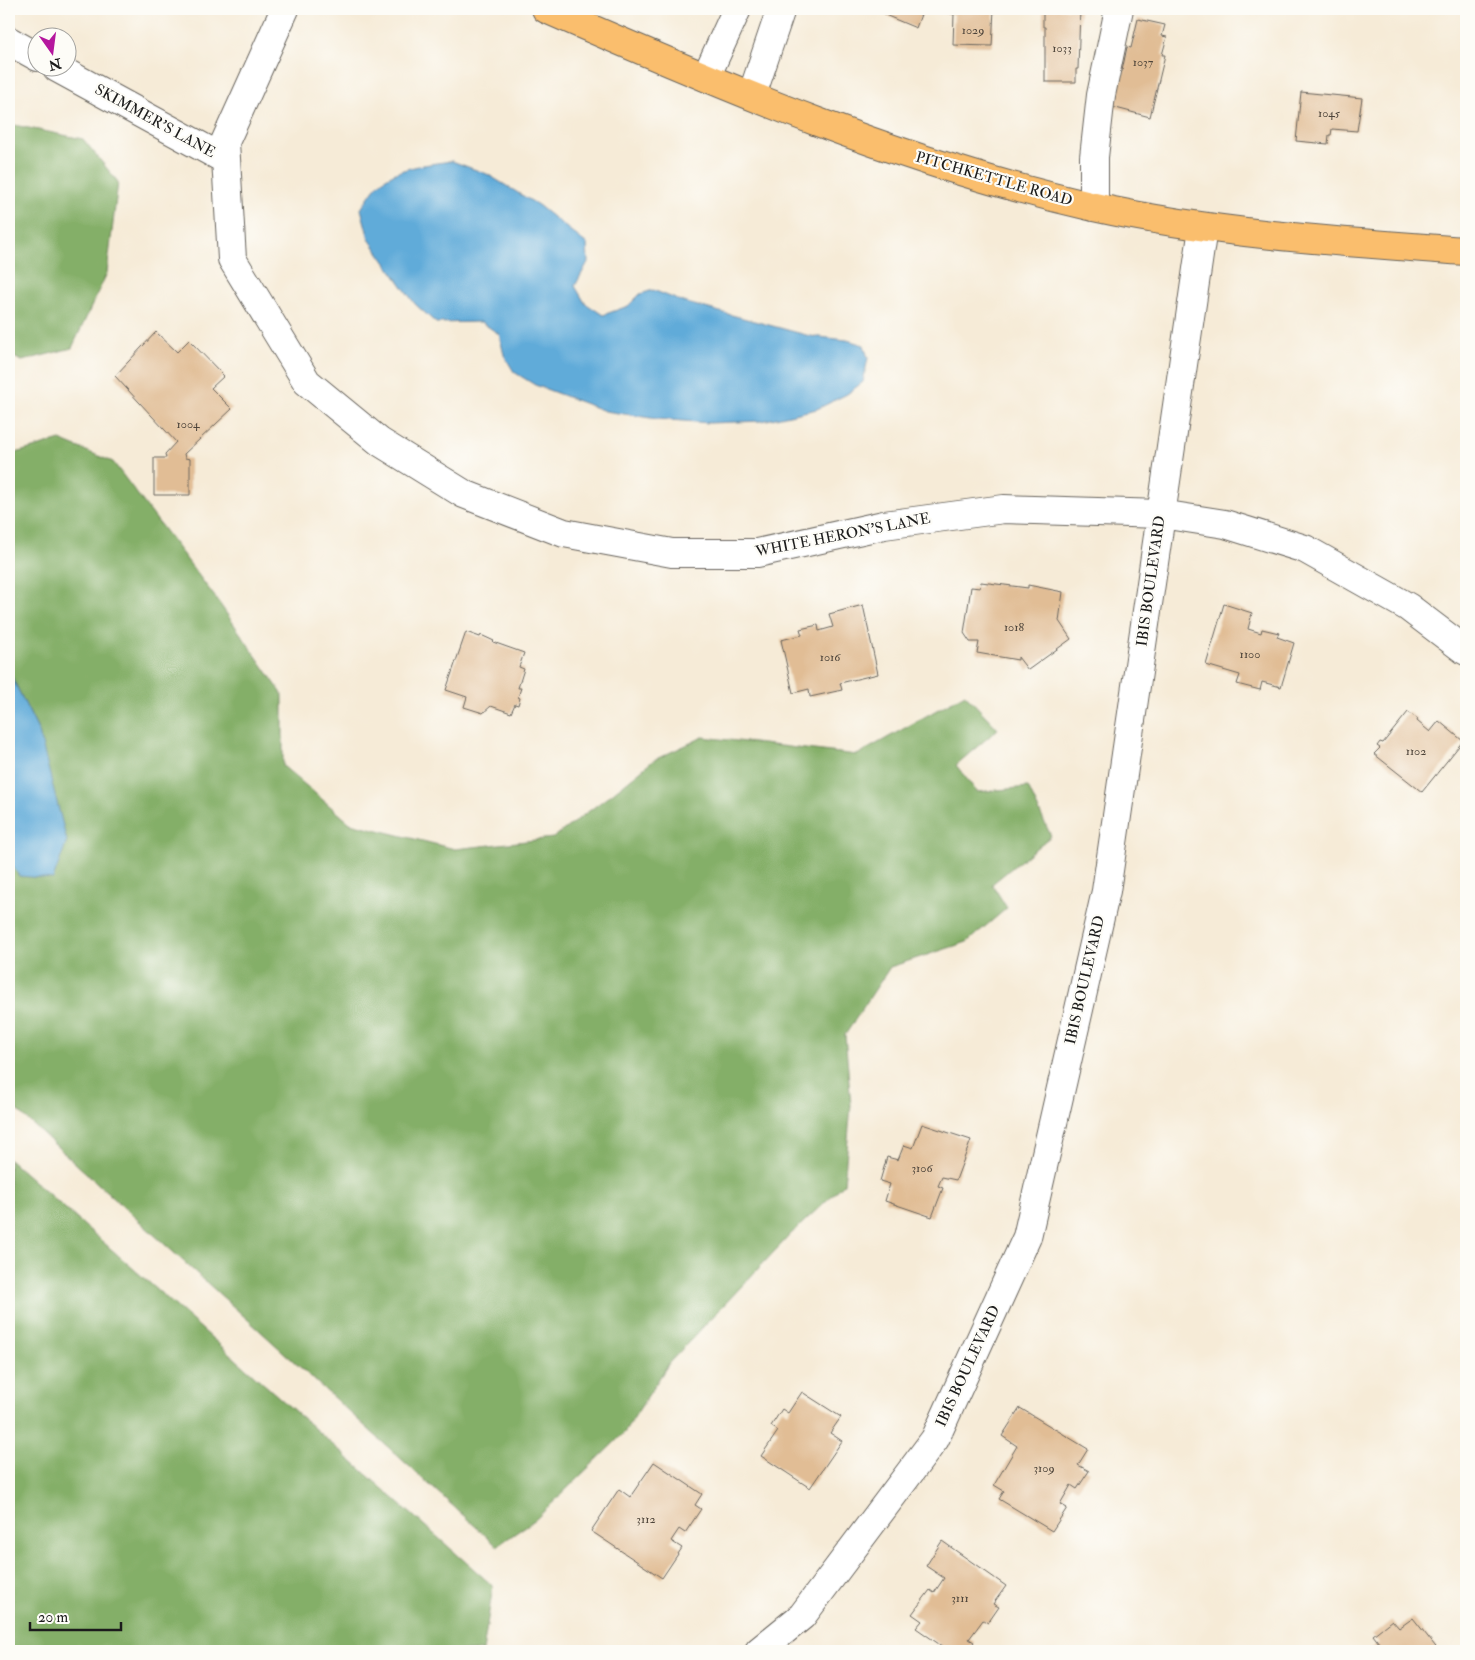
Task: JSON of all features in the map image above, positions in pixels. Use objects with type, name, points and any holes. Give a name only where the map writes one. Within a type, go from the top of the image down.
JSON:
[{"type":"main road","name":"PITCHKETTLE ROAD","points":[[546,9],[669,63],[890,149],[994,182],[1094,207],[1203,228],[1309,240],[1466,251]]},
{"type":"street","name":"WHITE HERON'S LANE","points":[[285,9],[225,142],[232,259],[307,382],[380,442],[464,494],[564,533],[672,553],[757,553],[884,524],[1004,509],[1161,514],[1225,524],[1305,549],[1408,607],[1466,651]]},
{"type":"street","points":[[706,77],[737,9]]},
{"type":"street","points":[[752,95],[782,9]]},
{"type":"street","points":[[1094,207],[1094,157],[1101,95],[1119,9]]},
{"type":"street","points":[[9,41],[28,51]]},
{"type":"street","name":"SKIMMER'S LANE","points":[[75,78],[226,160]]},
{"type":"street","name":"IBIS BOULEVARD","points":[[760,1651],[802,1616],[935,1439],[1027,1237],[1106,891],[1203,228]]},
{"type":"green space","points":[[9,124],[83,139],[118,182],[107,273],[72,348],[22,361],[9,355]]},
{"type":"green space","points":[[60,440],[113,462],[215,597],[283,695],[283,766],[350,823],[455,849],[553,838],[654,760],[703,737],[857,755],[965,694],[998,729],[956,765],[977,792],[1028,787],[1051,836],[992,884],[1007,908],[967,942],[890,967],[845,1035],[851,1105],[844,1184],[790,1235],[669,1363],[624,1433],[536,1519],[497,1546],[9,1103],[9,860],[19,876],[39,732],[9,671],[9,455]]},
{"type":"green space","points":[[9,1159],[493,1586],[483,1651],[9,1651]]},
{"type":"water","points":[[452,161],[487,174],[538,205],[587,244],[588,262],[575,286],[585,303],[603,315],[628,306],[640,294],[653,290],[683,302],[810,336],[847,340],[864,345],[868,358],[863,382],[847,394],[817,409],[762,421],[709,423],[657,419],[605,411],[535,385],[514,372],[504,355],[499,334],[481,322],[436,323],[415,304],[369,239],[361,209],[378,184],[401,171],[418,166]]},
{"type":"water","points":[[9,671],[39,732],[67,841],[53,879],[19,876],[9,860]]},
{"type":"building","points":[[887,9],[923,9],[916,28],[885,15]]},
{"type":"building","points":[[943,9],[994,9],[992,46],[953,45],[954,14],[943,13]]},
{"type":"building","points":[[1047,9],[1080,9],[1076,82],[1045,82],[1045,27],[1043,27],[1043,11],[1047,11]]},
{"type":"building","points":[[1138,19],[1165,25],[1162,36],[1167,37],[1162,55],[1165,55],[1150,117],[1112,107],[1115,69],[1122,71],[1127,47],[1131,48]]},
{"type":"building","points":[[1301,92],[1362,98],[1357,131],[1332,129],[1328,144],[1296,141]]},
{"type":"building","points":[[156,332],[177,352],[189,340],[224,376],[211,388],[232,409],[184,454],[185,458],[190,459],[190,495],[154,495],[154,458],[166,458],[165,454],[176,442],[115,376]]},
{"type":"building","points":[[981,582],[1028,588],[1028,585],[1063,592],[1059,621],[1071,639],[1028,670],[1018,657],[1018,660],[977,653],[979,642],[970,642],[964,633],[971,587],[980,588]]},
{"type":"building","points":[[1224,604],[1252,613],[1248,629],[1261,633],[1262,629],[1279,633],[1277,637],[1294,643],[1281,687],[1262,682],[1260,690],[1237,684],[1240,675],[1206,665]]},
{"type":"building","points":[[863,605],[878,674],[840,683],[842,690],[810,697],[809,689],[793,693],[781,640],[802,635],[800,629],[818,625],[819,631],[833,627],[829,614]]},
{"type":"building","points":[[466,632],[480,637],[481,635],[493,642],[524,653],[519,667],[524,669],[518,688],[521,688],[518,697],[520,698],[518,705],[515,704],[511,713],[491,706],[483,713],[464,707],[467,697],[446,690]]},
{"type":"building","points":[[1408,712],[1418,719],[1417,721],[1430,732],[1439,721],[1463,741],[1422,792],[1374,754],[1380,748],[1377,746],[1380,742],[1383,743]]},
{"type":"building","points":[[922,1124],[971,1140],[956,1180],[942,1177],[938,1186],[943,1188],[932,1217],[885,1201],[890,1184],[880,1181],[887,1157],[898,1160],[904,1145],[913,1148]]},
{"type":"building","points":[[802,1392],[841,1417],[830,1433],[842,1441],[810,1488],[761,1456],[778,1431],[771,1426],[782,1409],[788,1413]]},
{"type":"building","points":[[1020,1408],[1088,1449],[1078,1465],[1089,1471],[1077,1489],[1071,1485],[1060,1504],[1067,1508],[1052,1531],[999,1499],[1004,1491],[994,1485],[1017,1446],[1002,1436]]},
{"type":"building","points":[[654,1462],[702,1494],[695,1505],[701,1509],[685,1533],[679,1529],[671,1541],[682,1548],[662,1578],[591,1531],[619,1489],[630,1497]]},
{"type":"building","points":[[942,1541],[1006,1586],[993,1604],[999,1607],[988,1623],[983,1620],[969,1639],[974,1642],[968,1651],[949,1651],[916,1628],[922,1621],[912,1614],[930,1590],[934,1593],[944,1578],[926,1566]]},
{"type":"building","points":[[1413,1618],[1439,1651],[1369,1651],[1379,1643],[1373,1635],[1392,1620],[1399,1628]]}]
